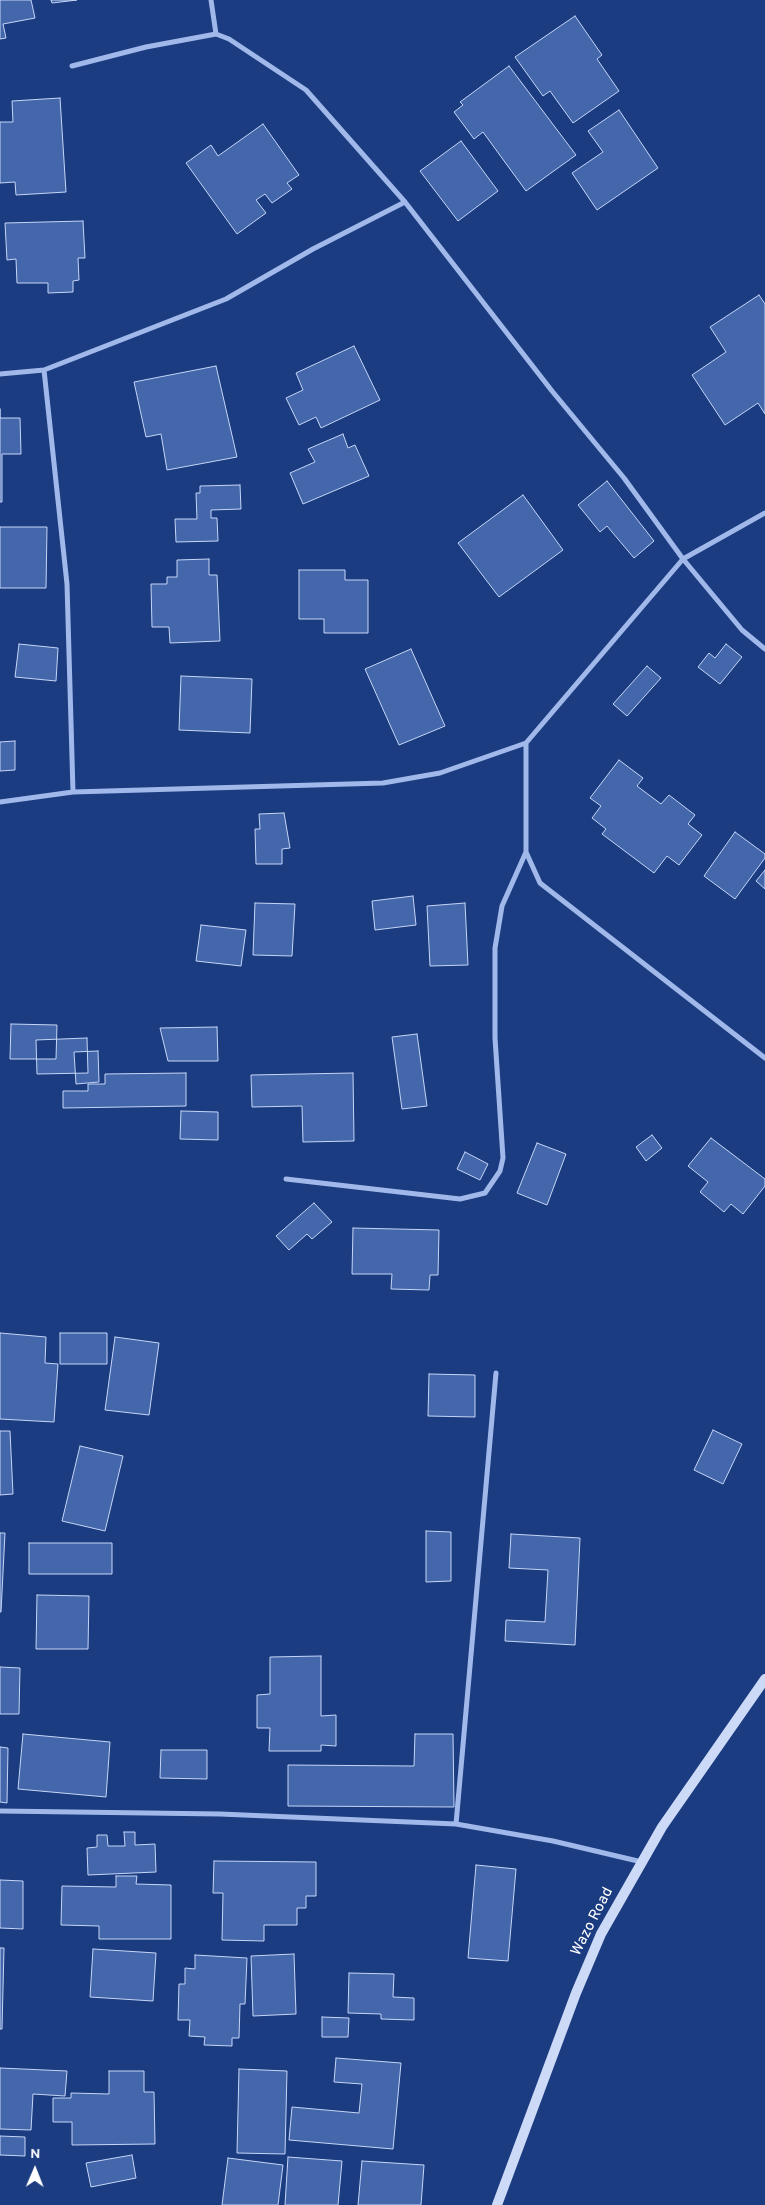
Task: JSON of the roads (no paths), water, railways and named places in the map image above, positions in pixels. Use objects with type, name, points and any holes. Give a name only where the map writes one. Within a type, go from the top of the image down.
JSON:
[{"type":"main road","name":"Wazo Road","points":[[496,2205],[576,1993],[601,1934],[662,1828],[765,1679]]},
{"type":"street","points":[[211,0],[216,34]]},
{"type":"street","points":[[72,66],[146,47],[216,34],[229,39],[306,90],[405,202],[552,391],[624,478],[683,559],[742,630],[765,649]]},
{"type":"street","points":[[0,374],[44,370],[226,299],[313,249],[405,202]]},
{"type":"street","points":[[44,370],[67,584],[74,792]]},
{"type":"street","points":[[0,802],[74,792],[383,783],[440,774],[526,743],[683,559],[765,513]]},
{"type":"street","points":[[286,1179],[460,1199],[485,1193],[500,1171],[502,1158],[495,1038],[495,948],[502,906],[526,852],[526,743]]},
{"type":"street","points":[[526,852],[540,883],[765,1058]]},
{"type":"street","points":[[456,1824],[496,1373]]},
{"type":"street","points":[[0,1811],[220,1814],[456,1824],[553,1841],[642,1862]]}]
